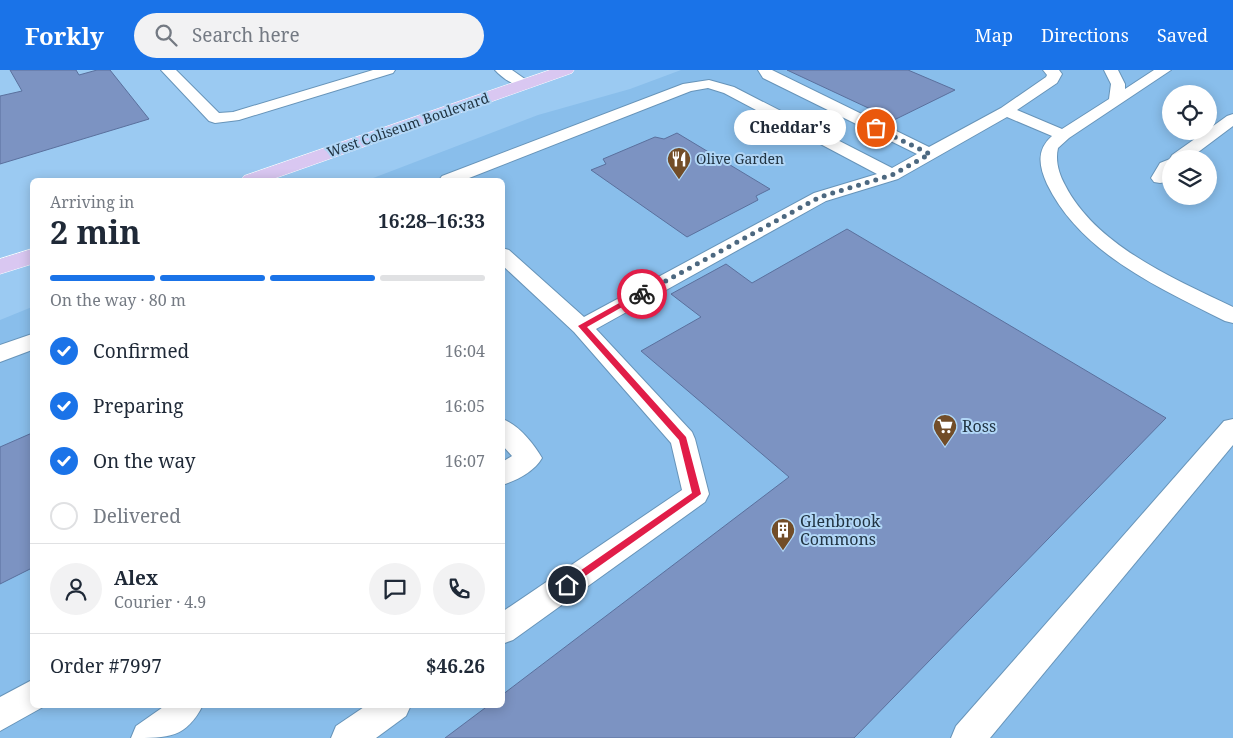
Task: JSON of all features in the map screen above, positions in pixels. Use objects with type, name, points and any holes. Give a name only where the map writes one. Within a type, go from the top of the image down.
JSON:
[{"type":"highway","name":"West Coliseum Boulevard","points":[[257,178],[566,70]]},
{"type":"highway","points":[[0,268],[30,257]]},
{"type":"lane","points":[[168,70],[215,118],[234,118],[388,70]]},
{"type":"lane","points":[[502,70],[525,84]]},
{"type":"lane","points":[[765,70],[768,75],[930,154]]},
{"type":"lane","points":[[582,326],[820,197],[892,175],[1006,111],[1052,80],[1055,74],[1050,70]]},
{"type":"lane","points":[[1111,70],[1118,84],[1116,101]]},
{"type":"lane","points":[[1139,70],[1160,73]]},
{"type":"lane","points":[[1160,73],[1063,135],[1050,148],[1048,164],[1056,185],[1072,213],[1098,238],[1144,269],[1233,316]]},
{"type":"lane","points":[[453,178],[688,87],[709,84],[729,90],[892,175]]},
{"type":"lane","points":[[1006,111],[1063,135]]},
{"type":"lane","points":[[1190,150],[1233,119]]},
{"type":"lane","points":[[1160,178],[1162,174]]},
{"type":"lane","points":[[505,257],[582,326],[683,439],[696,494],[505,628]]},
{"type":"lane","points":[[0,354],[30,344]]},
{"type":"lane","points":[[968,738],[1233,428]]},
{"type":"lane","points":[[505,431],[529,458],[505,473]]},
{"type":"lane","points":[[0,715],[30,697]]},
{"type":"lane","points":[[148,738],[174,721],[185,708]]},
{"type":"lane","points":[[348,738],[392,708]]},
{"type":"shaded area","points":[[681,70],[1233,70],[1233,738],[0,738],[0,320],[30,308],[30,708],[505,708],[505,178],[373,178],[538,115],[630,89]]},
{"type":"building","points":[[10,70],[76,70],[79,75],[97,70],[110,70],[149,119],[0,164],[0,96],[22,91]]},
{"type":"building","points":[[787,70],[908,70],[955,90],[894,120]]},
{"type":"building","name":"Olive Garden","points":[[677,133],[770,189],[756,196],[758,200],[687,237],[591,170],[606,164],[603,159],[655,137],[664,139]]},
{"type":"building","points":[[847,229],[1166,418],[854,738],[445,738],[485,708],[505,708],[505,693],[789,477],[641,351],[701,317],[671,294],[726,264],[752,283]]},
{"type":"building","points":[[30,434],[30,569],[0,584],[0,447]]},
{"type":"way so far","points":[[642,294],[820,197],[892,175],[930,154],[876,128]]},
{"type":"place","name":"Cheddar's","points":[[876,128]]},
{"type":"place","name":"Olive Garden","points":[[679,180]]},
{"type":"place","name":"Ross","points":[[945,447]]},
{"type":"place","name":"Glenbrook Commons","points":[[783,551]]},
{"type":"route","points":[[567,585],[696,494],[683,439],[582,326],[642,294]]}]
